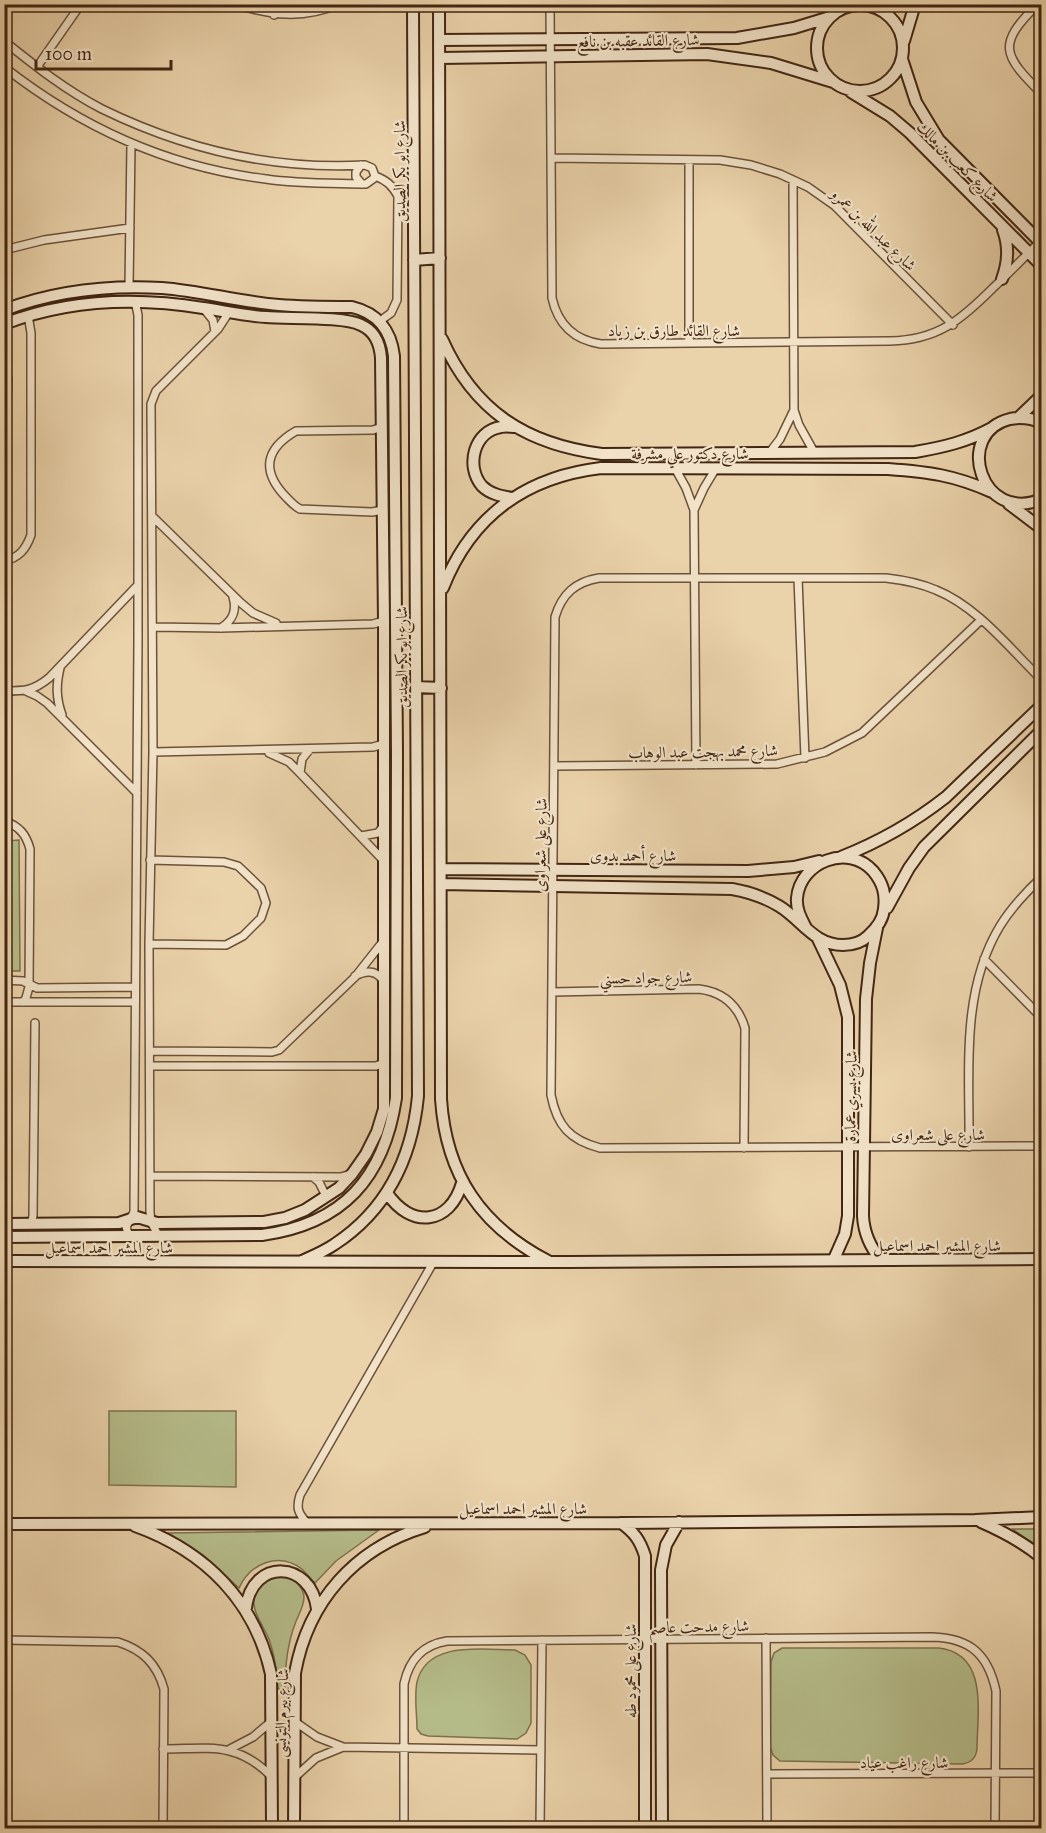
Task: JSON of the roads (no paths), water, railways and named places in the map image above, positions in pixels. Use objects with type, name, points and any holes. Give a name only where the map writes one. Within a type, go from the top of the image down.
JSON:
[{"type":"street","points":[[37,67],[81,4]]},
{"type":"street","points":[[234,4],[274,15],[316,12],[339,4]]},
{"type":"street","points":[[273,4],[274,15]]},
{"type":"street","name":"شارع ابو بكر الصديق","points":[[302,1261],[335,1244],[364,1222],[387,1193],[400,1171],[410,1147],[416,1122],[418,1096],[413,4]]},
{"type":"street","points":[[439,4],[441,1110],[446,1142],[462,1183],[475,1203],[499,1229],[527,1250],[548,1261]]},
{"type":"street","name":"شارع القائد طارق بن زياد","points":[[550,4],[552,298],[560,321],[568,330],[589,342],[601,344],[903,341],[929,336],[966,315],[1041,242]]},
{"type":"street","points":[[903,45],[900,31],[882,10],[855,5],[841,9],[830,17],[821,29],[817,50],[823,71],[833,82],[845,89],[860,91],[874,89],[887,82],[896,72],[902,58],[903,45],[915,4]]},
{"type":"street","points":[[1038,4],[1012,32],[1009,48],[1012,62],[1041,94]]},
{"type":"street","name":"شارع القائد عقبه بن نافع","points":[[440,40],[737,38],[785,30],[830,17]]},
{"type":"street","points":[[4,40],[37,67],[101,108],[185,142],[225,153],[266,160],[303,164],[361,165],[372,168],[375,176],[385,180],[398,196],[397,300],[391,313],[380,321]]},
{"type":"street","name":"شارع القائد عقبه بن نافع","points":[[440,57],[707,54],[771,63],[833,82]]},
{"type":"street","name":"شارع كعب بن مالك","points":[[902,58],[916,102],[939,140],[1041,242]]},
{"type":"street","points":[[4,67],[36,92],[82,120],[131,144],[175,160],[220,172],[302,183],[362,184],[370,182],[375,176]]},
{"type":"street","name":"شارع كعب بن مالك","points":[[845,89],[875,106],[910,133],[1041,266]]},
{"type":"street","points":[[129,287],[131,144]]},
{"type":"street","name":"شارع عبد الله بن عمرو","points":[[551,158],[736,162],[766,169],[794,180],[835,206],[952,324]]},
{"type":"street","points":[[689,160],[689,343]]},
{"type":"street","points":[[361,165],[356,172],[356,177],[362,184]]},
{"type":"street","points":[[794,180],[794,410],[805,439],[814,452]]},
{"type":"street","points":[[1002,226],[1007,241],[1008,257],[1002,279]]},
{"type":"street","points":[[4,250],[44,240],[130,228]]},
{"type":"street","points":[[414,260],[440,258]]},
{"type":"street","points":[[4,310],[54,295],[90,289],[129,287],[164,289],[280,305],[352,307],[363,309],[380,321],[393,344],[394,356],[397,754],[384,1109],[377,1132],[366,1154],[352,1174],[323,1200],[295,1214],[264,1222],[151,1222],[142,1217],[119,1223],[4,1224]]},
{"type":"street","points":[[202,308],[205,295]]},
{"type":"street","points":[[129,1236],[126,1227],[134,1212],[138,640],[138,315],[135,301]]},
{"type":"street","points":[[4,324],[28,315],[79,304],[135,301],[263,317],[346,320],[364,326],[371,332],[380,349],[385,939],[390,984],[396,1098],[393,1123],[378,1161],[354,1194],[321,1218],[282,1233],[4,1237]]},
{"type":"street","points":[[202,308],[213,320],[215,332]]},
{"type":"street","points":[[153,1236],[156,1231],[151,1222],[150,1176],[149,944],[153,609],[150,404],[163,384],[215,332],[229,312]]},
{"type":"street","points":[[4,561],[21,554],[28,546],[31,535],[31,338],[28,315]]},
{"type":"street","name":"شارع دكتور علي مشرفة","points":[[439,333],[452,361],[469,387],[491,409],[516,427],[543,441],[572,450],[602,454],[915,452],[952,446],[1018,417]]},
{"type":"street","points":[[1018,417],[1041,395]]},
{"type":"street","points":[[770,452],[780,439],[794,410]]},
{"type":"street","points":[[1018,417],[1034,419],[1041,423]]},
{"type":"street","points":[[382,427],[373,430],[296,431],[272,453],[269,466],[274,484],[300,509],[372,512],[383,510]]},
{"type":"street","points":[[512,498],[496,495],[483,487],[475,474],[472,459],[477,444],[487,433],[501,427],[516,427]]},
{"type":"street","points":[[992,428],[983,440],[979,453],[979,467],[983,481],[992,492]]},
{"type":"street","points":[[744,452],[744,468]]},
{"type":"street","name":"شارع دكتور علي مشرفة","points":[[441,593],[461,550],[487,519],[512,498],[554,477],[601,468],[888,469],[930,472],[952,476],[992,492],[1041,529]]},
{"type":"street","points":[[675,468],[694,510],[696,765]]},
{"type":"street","points":[[694,510],[716,468]]},
{"type":"street","points":[[1004,500],[1018,504],[1032,503],[1041,499]]},
{"type":"street","points":[[152,516],[253,613],[281,625]]},
{"type":"street","name":"شارع على شعراوى","points":[[1041,680],[961,603],[938,590],[912,582],[886,578],[599,578],[581,583],[566,594],[555,617],[551,1095],[554,1111],[561,1125],[585,1144],[600,1148],[1041,1146]]},
{"type":"street","points":[[798,578],[806,758]]},
{"type":"street","points":[[4,691],[26,691],[38,687],[138,585]]},
{"type":"street","points":[[221,628],[228,623],[235,608],[230,592]]},
{"type":"street","points":[[138,608],[153,609]]},
{"type":"street","name":"شارع محمد بهجت عبد الوهاب","points":[[555,766],[777,764],[806,758],[835,748],[862,733],[981,620]]},
{"type":"street","points":[[153,627],[221,628],[374,624],[384,621]]},
{"type":"street","points":[[138,640],[153,641]]},
{"type":"street","points":[[60,665],[56,683],[57,701],[63,719]]},
{"type":"street","points":[[416,687],[441,688]]},
{"type":"street","points":[[26,691],[42,699],[137,792]]},
{"type":"street","points":[[1041,705],[930,810],[878,842],[841,857],[825,860],[811,869],[801,882],[797,897],[798,914],[806,928],[818,939],[833,945],[849,945],[865,939],[877,928],[895,890],[924,847],[1041,730]]},
{"type":"street","points":[[153,752],[373,747],[397,754]]},
{"type":"street","points":[[300,773],[302,759],[310,749]]},
{"type":"street","points":[[260,750],[289,762],[385,861]]},
{"type":"street","points":[[4,821],[12,823],[21,830],[27,838],[30,849],[28,993],[22,1002]]},
{"type":"street","points":[[384,824],[396,825]]},
{"type":"street","points":[[361,836],[378,833],[384,824]]},
{"type":"street","points":[[841,857],[857,860],[871,869],[881,882],[885,898],[884,914]]},
{"type":"street","points":[[149,944],[226,945],[243,936],[261,918],[266,903],[261,888],[234,864],[150,860]]},
{"type":"street","name":"شارع أحمد بدوى","points":[[441,869],[748,871],[794,867],[825,860]]},
{"type":"street","points":[[969,1147],[972,1006],[976,985],[984,959],[1000,927],[1011,909],[1041,877]]},
{"type":"street","name":"شارع أحمد بدوى","points":[[441,885],[732,889],[748,892],[780,906],[806,928]]},
{"type":"street","name":"شارع يسري عمارة","points":[[877,928],[866,999],[864,1226],[870,1245],[881,1260]]},
{"type":"street","points":[[150,1052],[272,1052],[279,1050],[354,977],[385,939]]},
{"type":"street","name":"شارع يسري عمارة","points":[[818,939],[840,985],[848,1017],[847,1225],[843,1243],[834,1259]]},
{"type":"street","points":[[984,959],[1041,1018]]},
{"type":"street","points":[[354,977],[363,972],[372,972],[390,984]]},
{"type":"street","points":[[4,980],[27,982],[37,988],[135,987]]},
{"type":"street","name":"شارع جواد حسني","points":[[552,992],[699,989],[720,994],[729,1000],[736,1008],[745,1028],[744,1148]]},
{"type":"street","points":[[4,1002],[135,1002]]},
{"type":"street","points":[[31,1224],[33,1216],[35,1023]]},
{"type":"street","points":[[150,1066],[376,1066],[384,1063]]},
{"type":"street","points":[[134,1121],[150,1122]]},
{"type":"street","points":[[150,1176],[340,1177],[352,1174]]},
{"type":"street","points":[[313,1177],[323,1188],[325,1194],[323,1200]]},
{"type":"street","points":[[387,1193],[395,1206],[407,1214],[422,1218],[436,1216],[449,1209],[458,1197],[462,1183]]},
{"type":"street","name":"شارع المشير احمد اسماعيل","points":[[4,1261],[1041,1259]]},
{"type":"street","points":[[307,1523],[299,1515],[297,1506],[300,1495],[434,1261]]},
{"type":"street","name":"شارع المشير احمد اسماعيل","points":[[4,1524],[621,1523],[975,1520],[1041,1517]]},
{"type":"street","points":[[975,1520],[1003,1532],[1029,1547],[1041,1558]]},
{"type":"street","name":"شارع على محمود طه","points":[[662,1828],[662,1558],[666,1545],[679,1522]]},
{"type":"street","name":"شارع بيرم التونسى","points":[[126,1523],[172,1541],[193,1555],[213,1570],[246,1608],[266,1652],[271,1674],[272,1828]]},
{"type":"street","name":"شارع بيرم التونسى","points":[[294,1828],[295,1673],[299,1649],[317,1610],[337,1582],[368,1554],[389,1540],[437,1523]]},
{"type":"street","name":"شارع على محمود طه","points":[[621,1523],[634,1532],[645,1556],[645,1828]]},
{"type":"street","points":[[246,1608],[248,1596],[254,1584],[263,1576],[282,1572],[300,1576],[310,1585],[316,1597],[317,1610]]},
{"type":"street","name":"شارع مدحت عاصم","points":[[404,1828],[404,1684],[413,1658],[423,1649],[435,1643],[447,1641],[941,1637],[951,1638],[968,1645],[982,1657],[992,1672],[996,1691],[995,1828]]},
{"type":"street","points":[[766,1638],[767,1828]]},
{"type":"street","points":[[4,1640],[118,1642],[131,1646],[143,1654],[157,1670],[164,1689],[163,1828]]},
{"type":"street","points":[[540,1828],[542,1640]]},
{"type":"street","points":[[230,1749],[253,1737],[273,1720]]},
{"type":"street","points":[[294,1721],[317,1737],[343,1747],[541,1749]]},
{"type":"street","points":[[294,1778],[316,1758],[343,1747]]},
{"type":"street","points":[[163,1749],[230,1749],[253,1760],[272,1777]]},
{"type":"street","name":"شارع راغب عياد","points":[[767,1774],[996,1775],[1041,1773]]}]
